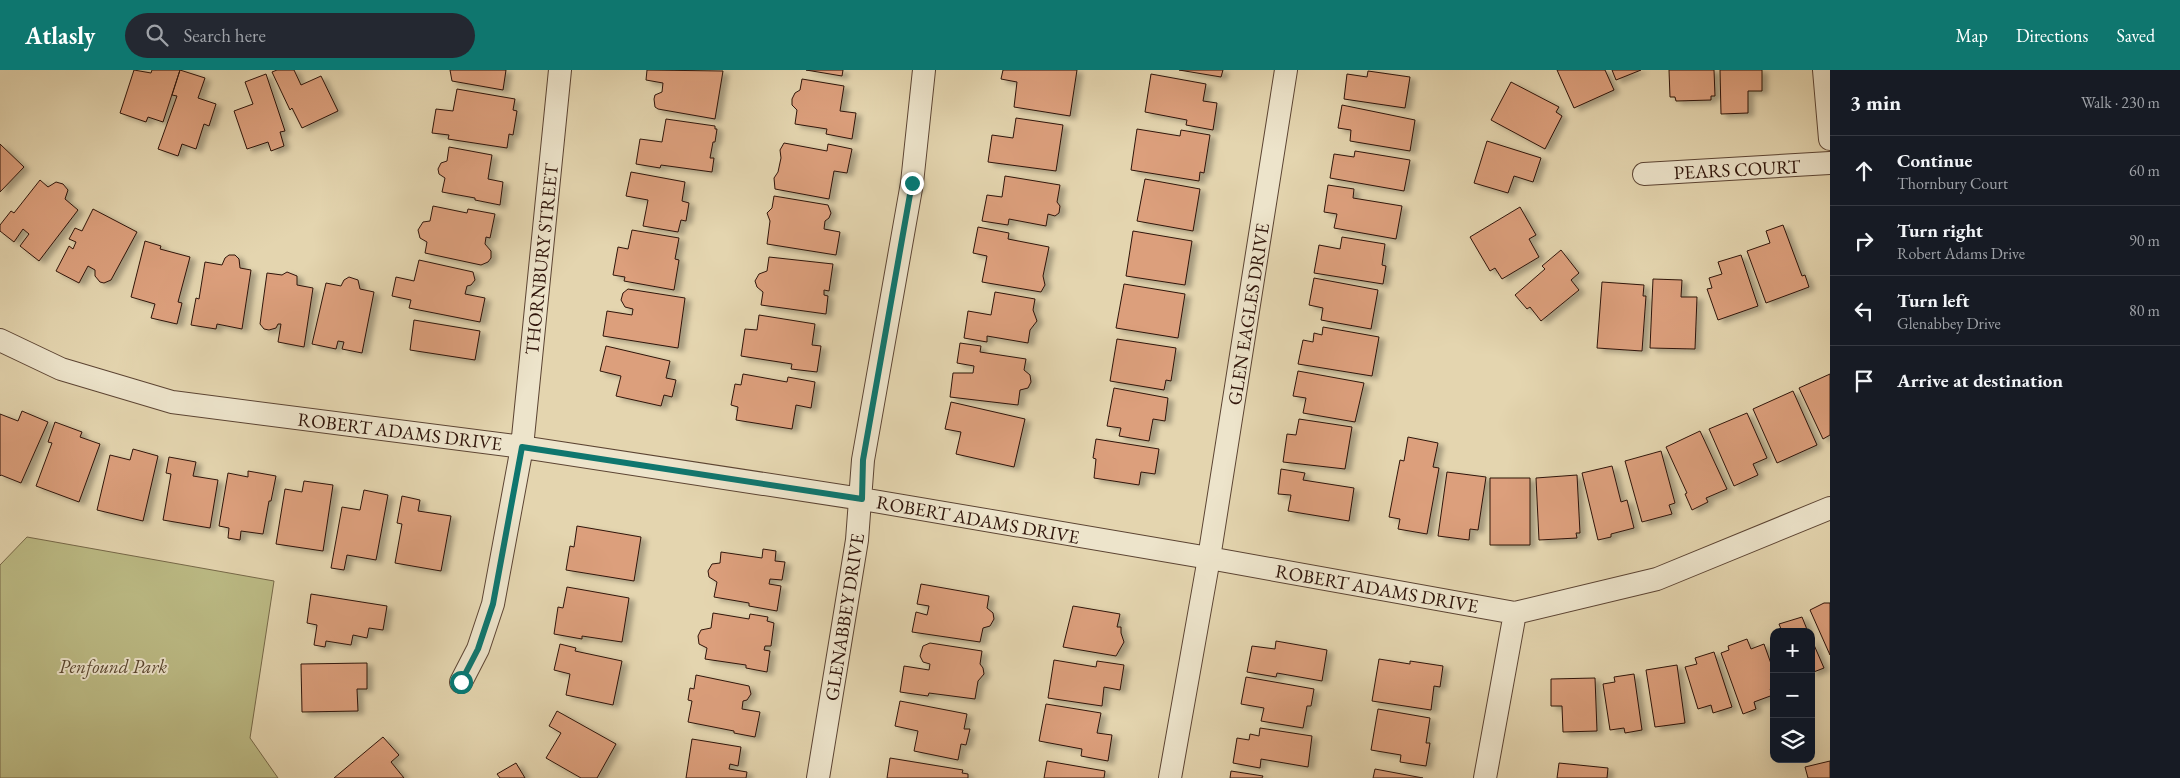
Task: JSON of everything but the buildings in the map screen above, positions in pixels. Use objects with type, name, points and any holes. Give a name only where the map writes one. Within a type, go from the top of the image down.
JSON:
[{"type":"street","name":"THORNBURY STREET","points":[[461,682],[478,649],[493,604],[522,447],[560,70]]},
{"type":"street","name":"GLENABBEY DRIVE","points":[[818,778],[849,593],[862,499],[863,460],[912,183],[924,70]]},
{"type":"street","name":"GLEN EAGLES DRIVE","points":[[1170,778],[1209,558],[1286,70]]},
{"type":"street","points":[[1824,70],[1830,139]]},
{"type":"street","name":"PEARS COURT","points":[[1644,174],[1830,163]]},
{"type":"street","name":"ROBERT ADAMS DRIVE","points":[[0,340],[61,368],[172,402],[522,447],[862,499],[1209,558],[1515,613],[1658,579],[1830,508]]},
{"type":"street","points":[[1485,778],[1515,613]]},
{"type":"green space","name":"Penfound Park","points":[[27,537],[274,581],[250,738],[278,778],[0,778],[0,565]]},
{"type":"route","points":[[461,682],[478,649],[493,604],[522,447],[830,496],[862,499],[863,460],[912,183]]}]
